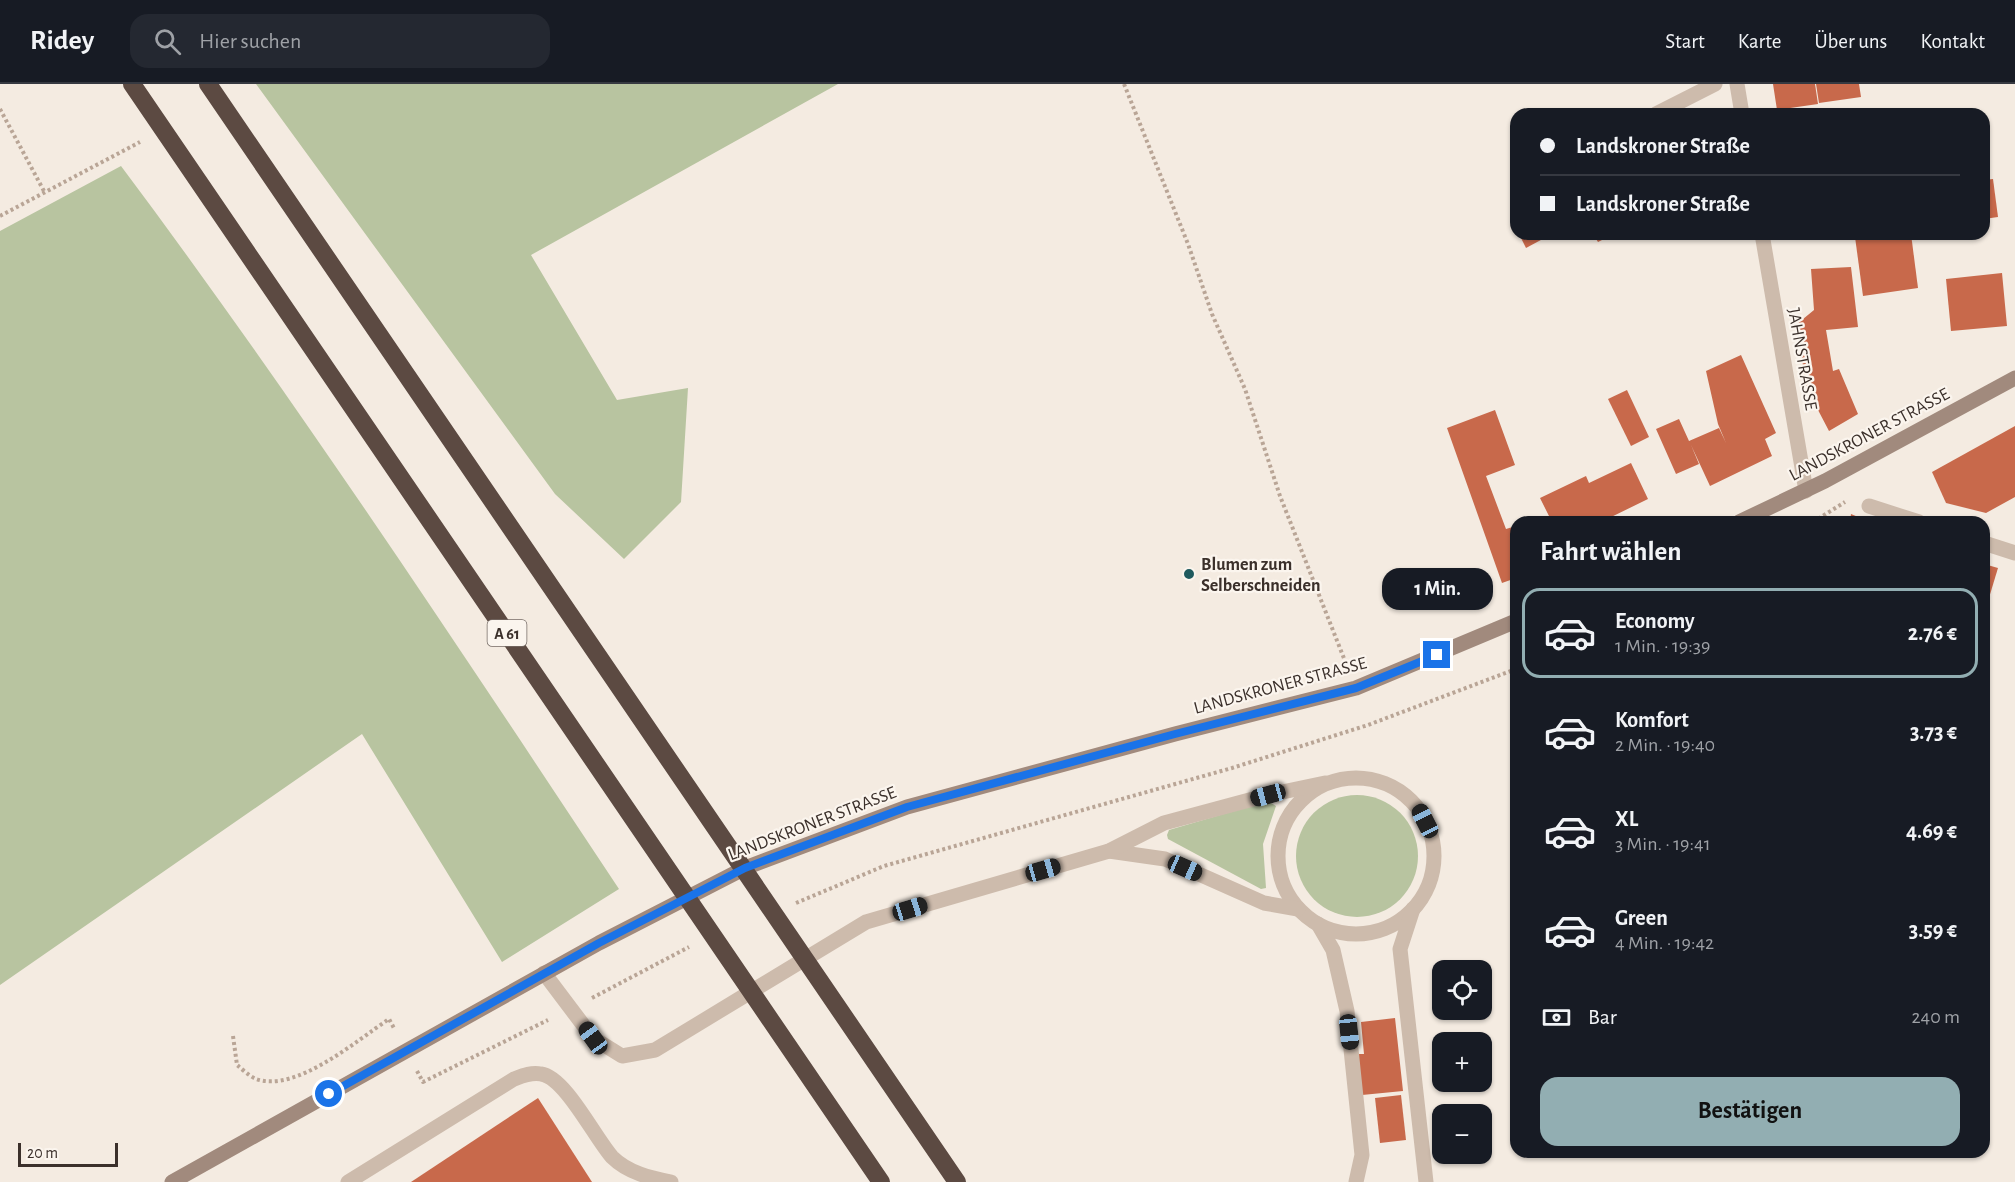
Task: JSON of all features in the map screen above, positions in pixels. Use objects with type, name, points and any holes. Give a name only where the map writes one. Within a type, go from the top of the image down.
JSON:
[{"type":"highway","name":"A 61","points":[[132,84],[881,1182]]},
{"type":"highway","points":[[208,84],[957,1182]]},
{"type":"main road","name":"LANDSKRONER STRASSE","points":[[1752,516],[1806,491],[2015,378]]},
{"type":"main road","name":"LANDSKRONER STRASSE","points":[[172,1182],[544,973],[745,868],[907,807],[1175,734],[1356,688],[1510,624]]},
{"type":"street","points":[[1668,108],[1715,84]]},
{"type":"street","points":[[1737,84],[1741,108]]},
{"type":"street","name":"JAHNSTRASSE","points":[[1763,240],[1806,491]]},
{"type":"street","points":[[1869,506],[1900,516]]},
{"type":"street","points":[[1990,545],[2015,553]]},
{"type":"street","points":[[544,973],[593,1038],[622,1056],[655,1050],[866,922],[1109,850],[1164,823],[1268,795],[1325,783],[1349,778],[1374,779],[1399,790],[1419,809],[1431,833],[1434,860],[1428,886],[1413,909],[1400,949],[1426,1182]]},
{"type":"street","points":[[1325,783],[1299,803],[1288,816],[1279,839],[1277,864],[1284,888],[1298,909],[1318,924],[1341,933],[1366,933],[1392,926],[1413,909]]},
{"type":"street","points":[[1109,850],[1165,859],[1264,903],[1298,909]]},
{"type":"street","points":[[1318,924],[1333,950],[1347,1011],[1362,1155],[1356,1182]]},
{"type":"street","points":[[348,1182],[514,1079],[542,1074],[556,1082],[613,1158],[648,1178],[671,1182]]},
{"type":"path","points":[[1124,84],[1188,244],[1212,314],[1245,389],[1280,496],[1356,688]]},
{"type":"path","points":[[0,109],[45,193]]},
{"type":"path","points":[[0,216],[146,138]]},
{"type":"path","points":[[1823,516],[1853,497]]},
{"type":"path","points":[[788,906],[884,866],[1232,768],[1368,725],[1510,671]]},
{"type":"path","points":[[571,1009],[693,946]]},
{"type":"green space","points":[[256,84],[838,84],[531,255],[617,400],[688,388],[681,502],[624,559],[555,494]]},
{"type":"green space","points":[[121,166],[313,433],[619,889],[502,962],[362,734],[0,985],[0,231]]},
{"type":"green space","points":[[1357,795],[1380,800],[1400,813],[1413,833],[1418,856],[1413,879],[1400,899],[1380,912],[1357,917],[1334,912],[1314,899],[1301,879],[1296,856],[1301,833],[1314,813],[1334,800]]},
{"type":"green space","points":[[1268,801],[1276,806],[1263,844],[1266,888],[1261,889],[1168,839],[1169,830]]},
{"type":"building","points":[[1773,84],[1815,84],[1818,104],[1777,108]]},
{"type":"building","points":[[1816,84],[1859,84],[1861,97],[1819,103]]},
{"type":"building","points":[[1990,179],[1993,179],[1998,217],[1990,218]]},
{"type":"building","points":[[1522,240],[1541,240],[1526,248]]},
{"type":"building","points":[[1855,240],[1912,240],[1918,288],[1863,296]]},
{"type":"building","points":[[1851,267],[1858,327],[1826,330],[1833,371],[1839,369],[1858,414],[1829,431],[1806,387],[1797,324],[1814,310],[1811,269]]},
{"type":"building","points":[[2002,273],[2007,326],[1951,331],[1946,279]]},
{"type":"building","points":[[1741,355],[1776,433],[1765,439],[1772,456],[1710,486],[1691,445],[1699,464],[1676,474],[1656,429],[1679,419],[1689,441],[1719,428],[1726,443],[1718,424],[1706,371]]},
{"type":"building","points":[[1627,390],[1649,437],[1631,446],[1608,399]]},
{"type":"building","points":[[1495,410],[1515,465],[1486,476],[1506,529],[1510,528],[1510,580],[1502,583],[1447,428]]},
{"type":"building","points":[[2015,426],[2015,497],[1986,513],[1946,503],[1932,472]]},
{"type":"building","points":[[1631,463],[1648,499],[1613,516],[1549,516],[1540,498],[1586,476],[1589,483]]},
{"type":"building","points":[[1990,566],[1998,568],[1990,594]]},
{"type":"building","points":[[1395,1018],[1403,1091],[1362,1095],[1358,1054],[1364,1054],[1361,1022]]},
{"type":"building","points":[[1401,1095],[1406,1140],[1380,1143],[1375,1098]]},
{"type":"building","points":[[538,1098],[592,1182],[411,1182]]},
{"type":"place","name":"Blumen zum Selberschneiden","points":[[1189,574]]},
{"type":"route","points":[[329,1094],[599,943],[745,868],[907,807],[1175,734],[1356,688],[1437,655]]}]
